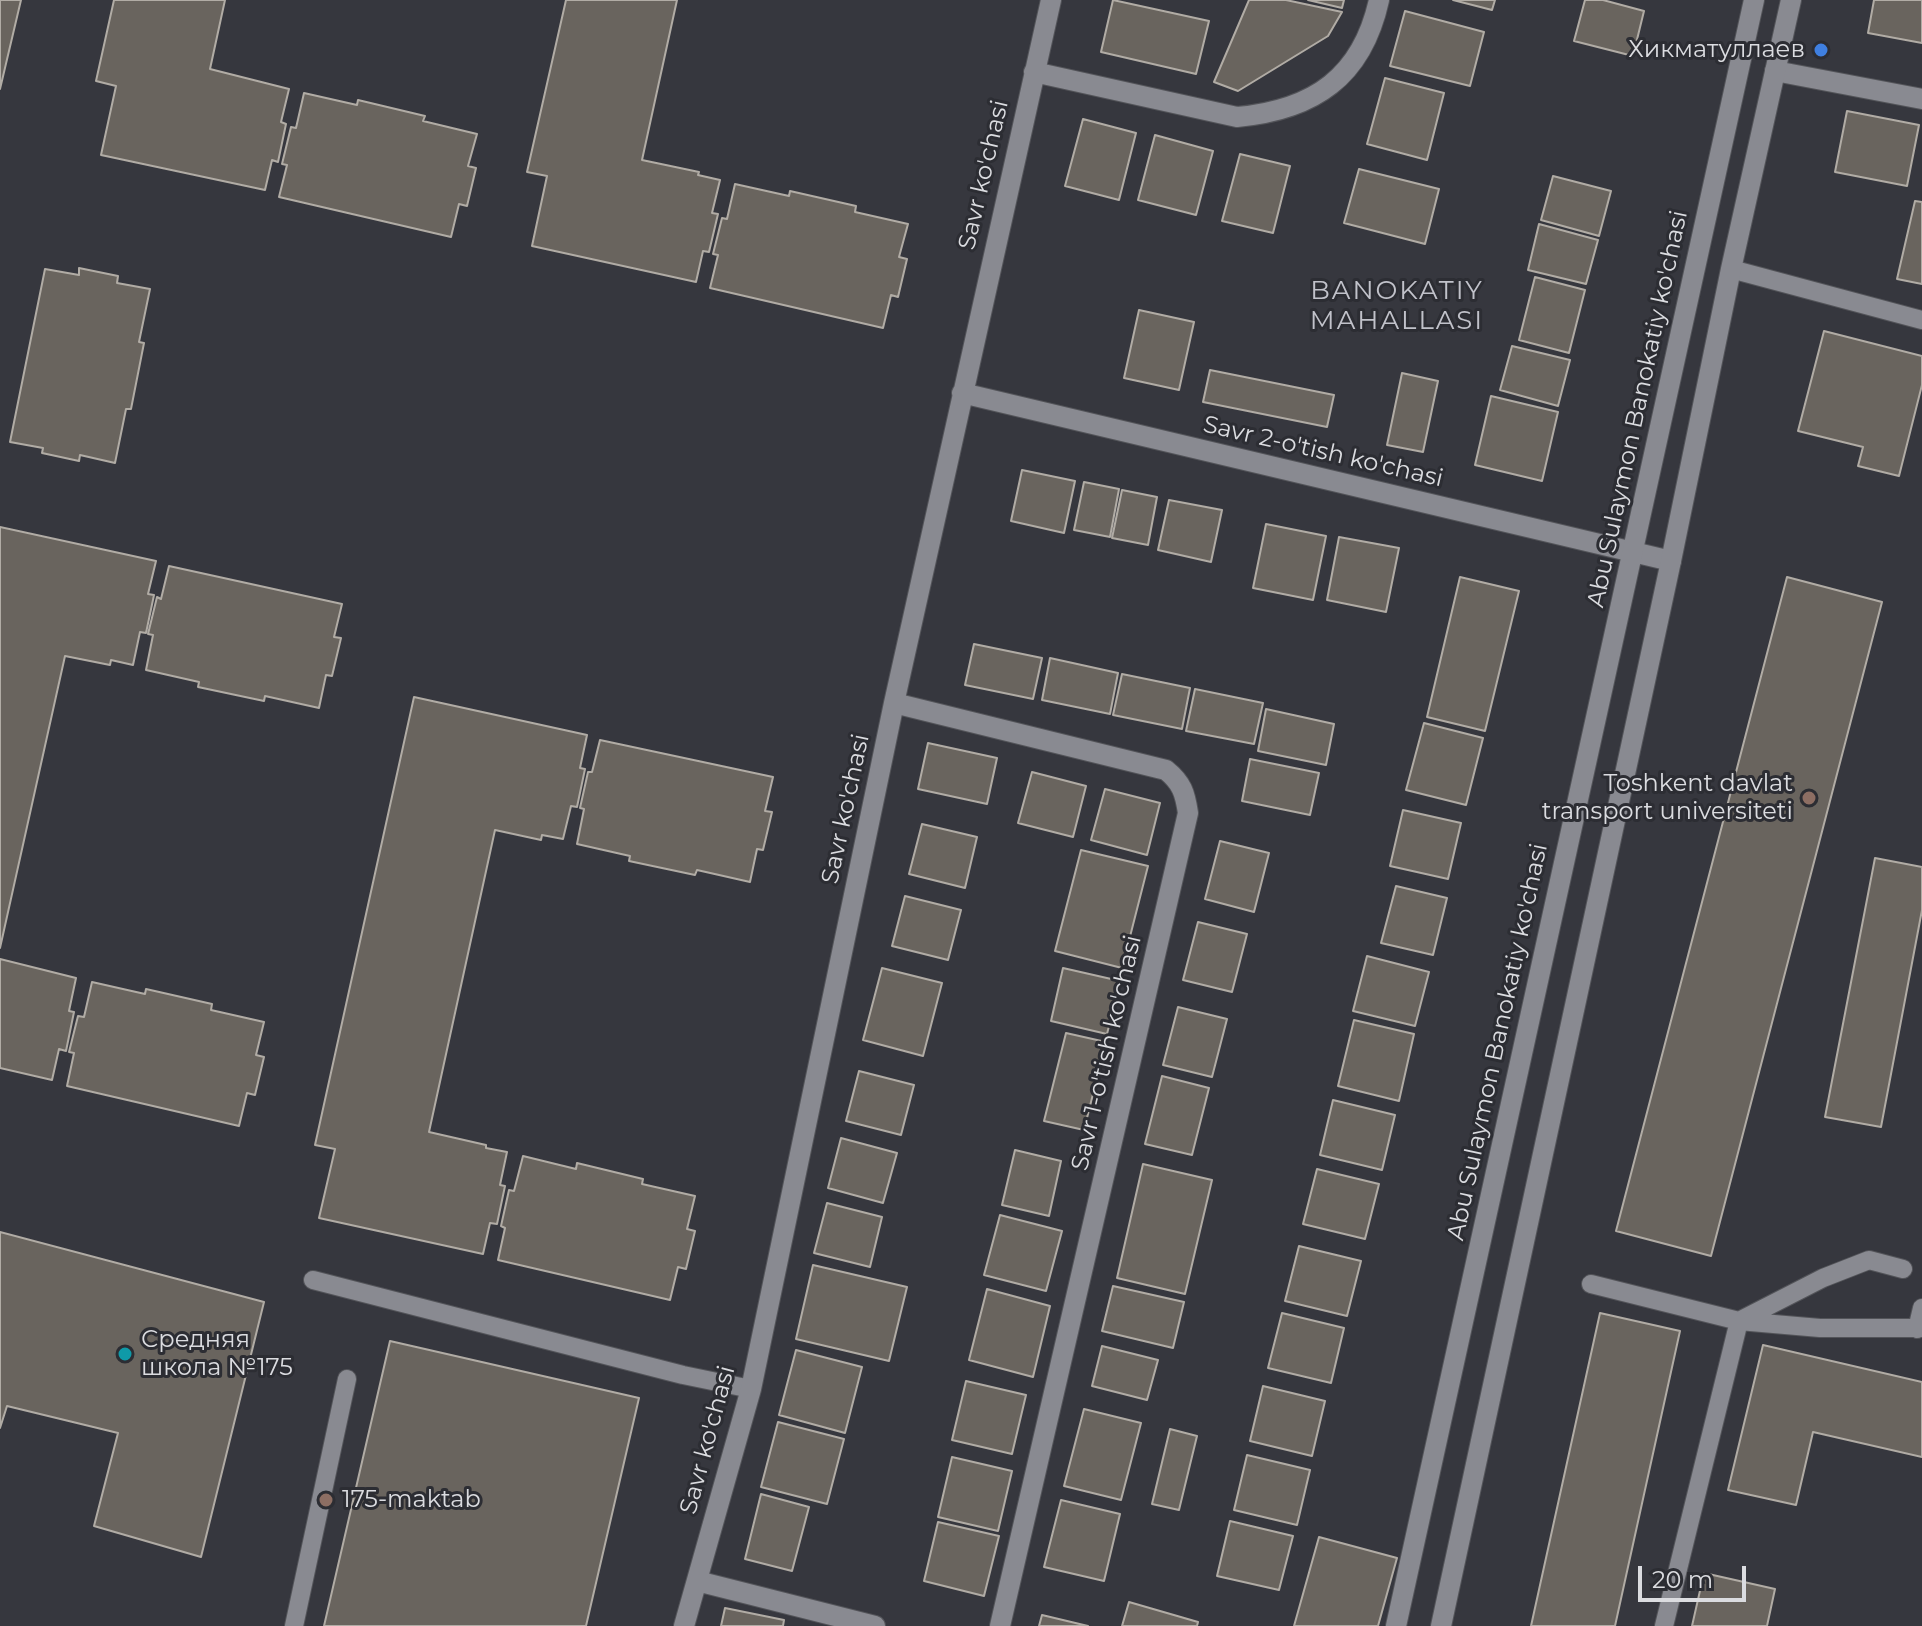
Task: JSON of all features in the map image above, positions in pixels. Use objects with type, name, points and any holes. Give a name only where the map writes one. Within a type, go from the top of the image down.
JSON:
[{"type":"street","name":"Savr ko'chasi","points":[[684,1626],[751,1389],[894,703],[1051,0]]},
{"type":"street","points":[[1034,72],[1237,117],[1271,113],[1321,92],[1342,74],[1373,29],[1379,0]]},
{"type":"street","name":"Abu Sulaymon Banokatiy ko'chasi","points":[[1396,1626],[1754,0]]},
{"type":"street","points":[[1441,1626],[1791,0]]},
{"type":"street","points":[[1775,71],[1922,99]]},
{"type":"street","name":"Savr 2-o'tish ko'chasi","points":[[962,393],[1671,561]]},
{"type":"street","name":"Savr 1-o'tish ko'chasi","points":[[894,703],[1166,770],[1180,781],[1188,813],[1000,1626]]},
{"type":"street","points":[[697,1581],[875,1626]]},
{"type":"lane","points":[[1731,269],[1922,320]]},
{"type":"lane","points":[[1664,1626],[1739,1321],[1823,1278],[1869,1260],[1903,1269]]},
{"type":"lane","points":[[313,1280],[683,1375],[751,1389]]},
{"type":"lane","points":[[1591,1284],[1739,1321],[1820,1328],[1919,1328],[1922,1308]]},
{"type":"lane","points":[[294,1626],[347,1379]]},
{"type":"building","points":[[0,0],[21,0],[0,89]]},
{"type":"building","points":[[114,0],[225,0],[210,69],[289,89],[281,122],[286,124],[278,162],[272,160],[265,190],[101,155],[116,86],[96,81]]},
{"type":"building","points":[[566,0],[677,0],[642,160],[699,172],[698,175],[720,180],[712,213],[718,214],[709,252],[703,251],[696,282],[532,246],[547,176],[527,172]]},
{"type":"building","points":[[1113,0],[1209,21],[1196,74],[1101,52]]},
{"type":"building","points":[[1249,0],[1286,0],[1342,12],[1328,36],[1238,91],[1214,82]]},
{"type":"building","points":[[1308,0],[1344,0],[1342,8]]},
{"type":"building","points":[[1453,0],[1495,0],[1492,10]]},
{"type":"building","points":[[1585,0],[1603,0],[1644,11],[1633,56],[1574,41]]},
{"type":"building","points":[[1874,0],[1922,0],[1922,43],[1868,33]]},
{"type":"building","points":[[1405,11],[1484,32],[1470,86],[1390,66]]},
{"type":"building","points":[[1385,78],[1444,93],[1427,160],[1367,144]]},
{"type":"building","points":[[304,93],[357,105],[358,100],[425,116],[423,121],[477,134],[468,166],[476,168],[467,206],[459,204],[451,237],[279,197],[287,165],[282,164],[291,127],[296,128]]},
{"type":"building","points":[[1847,111],[1919,125],[1907,186],[1835,172]]},
{"type":"building","points":[[1083,119],[1136,133],[1119,200],[1065,186]]},
{"type":"building","points":[[1155,135],[1213,151],[1196,215],[1138,200]]},
{"type":"building","points":[[1240,154],[1290,166],[1273,233],[1222,221]]},
{"type":"building","points":[[1359,169],[1439,189],[1425,244],[1344,223]]},
{"type":"building","points":[[1553,176],[1611,191],[1599,236],[1541,220]]},
{"type":"building","points":[[735,184],[789,196],[790,191],[856,206],[855,212],[908,224],[899,257],[907,259],[898,297],[891,295],[883,328],[710,288],[718,255],[713,254],[722,218],[727,219]]},
{"type":"building","points":[[1915,201],[1922,202],[1922,284],[1897,279]]},
{"type":"building","points":[[1539,224],[1598,240],[1586,284],[1528,270]]},
{"type":"building","points":[[79,268],[118,276],[117,283],[150,289],[139,342],[144,343],[131,409],[126,409],[115,463],[80,455],[79,461],[42,453],[43,448],[10,442],[45,269],[79,275]]},
{"type":"building","points":[[1535,277],[1585,290],[1569,353],[1519,340]]},
{"type":"building","points":[[1139,310],[1194,322],[1179,390],[1124,378]]},
{"type":"building","points":[[1824,331],[1922,356],[1922,385],[1899,476],[1858,466],[1863,447],[1798,431]]},
{"type":"building","points":[[1512,346],[1570,360],[1558,406],[1500,390]]},
{"type":"building","points":[[1210,370],[1334,395],[1327,427],[1203,402]]},
{"type":"building","points":[[1402,373],[1438,381],[1423,452],[1387,445]]},
{"type":"building","points":[[1491,396],[1558,412],[1542,481],[1475,465]]},
{"type":"building","points":[[1022,470],[1075,481],[1064,533],[1011,521]]},
{"type":"building","points":[[1084,482],[1119,489],[1110,537],[1074,530]]},
{"type":"building","points":[[1122,490],[1157,497],[1148,545],[1112,538]]},
{"type":"building","points":[[1169,500],[1222,510],[1211,562],[1158,550]]},
{"type":"building","points":[[1266,524],[1326,536],[1313,600],[1253,588]]},
{"type":"building","points":[[0,527],[156,561],[148,594],[154,595],[146,633],[140,632],[133,665],[111,660],[110,665],[65,656],[0,948]]},
{"type":"building","points":[[1339,537],[1399,548],[1386,612],[1327,600]]},
{"type":"building","points":[[169,566],[342,604],[334,637],[341,638],[332,676],[326,675],[319,708],[265,696],[264,701],[198,687],[199,682],[146,670],[153,635],[148,634]]},
{"type":"building","points":[[1460,577],[1519,591],[1485,731],[1427,717]]},
{"type":"building","points":[[1787,577],[1882,602],[1711,1256],[1616,1231]]},
{"type":"building","points":[[974,644],[1042,658],[1033,699],[965,685]]},
{"type":"building","points":[[1050,658],[1118,673],[1110,714],[1042,700]]},
{"type":"building","points":[[1122,674],[1190,688],[1182,729],[1113,715]]},
{"type":"building","points":[[1195,689],[1263,703],[1254,744],[1186,731]]},
{"type":"building","points":[[414,697],[587,735],[580,768],[585,769],[577,807],[571,806],[563,839],[542,835],[541,840],[495,830],[429,1132],[507,1152],[500,1185],[505,1186],[497,1224],[490,1223],[483,1254],[319,1218],[335,1149],[315,1145]]},
{"type":"building","points":[[1266,709],[1334,724],[1326,765],[1258,751]]},
{"type":"building","points":[[1424,723],[1483,738],[1466,805],[1406,790]]},
{"type":"building","points":[[600,740],[773,777],[765,811],[772,812],[763,850],[757,849],[750,882],[697,870],[695,875],[629,861],[630,856],[577,844],[584,809],[580,808],[588,772],[592,772]]},
{"type":"building","points":[[928,743],[997,758],[987,804],[918,789]]},
{"type":"building","points":[[1250,759],[1319,773],[1310,815],[1242,801]]},
{"type":"building","points":[[1032,772],[1086,786],[1073,837],[1018,823]]},
{"type":"building","points":[[1105,789],[1160,803],[1147,855],[1091,840]]},
{"type":"building","points":[[1403,810],[1461,823],[1448,879],[1390,866]]},
{"type":"building","points":[[922,824],[977,837],[965,888],[909,874]]},
{"type":"building","points":[[1220,841],[1269,853],[1254,912],[1205,899]]},
{"type":"building","points":[[1081,850],[1148,866],[1122,968],[1055,951]]},
{"type":"building","points":[[1875,858],[1922,867],[1922,910],[1881,1127],[1825,1117]]},
{"type":"building","points":[[1396,886],[1447,898],[1433,955],[1381,943]]},
{"type":"building","points":[[905,896],[961,910],[948,960],[892,946]]},
{"type":"building","points":[[1198,922],[1247,934],[1232,992],[1183,980]]},
{"type":"building","points":[[1367,956],[1429,972],[1415,1026],[1353,1011]]},
{"type":"building","points":[[0,959],[76,978],[69,1011],[74,1012],[66,1051],[59,1049],[52,1080],[0,1068]]},
{"type":"building","points":[[882,968],[942,983],[923,1056],[863,1040]]},
{"type":"building","points":[[1063,968],[1120,981],[1107,1034],[1051,1021]]},
{"type":"building","points":[[92,982],[145,994],[146,989],[212,1004],[211,1010],[264,1022],[256,1055],[264,1057],[255,1095],[247,1093],[239,1126],[67,1086],[74,1053],[69,1052],[78,1016],[84,1017]]},
{"type":"building","points":[[1178,1007],[1227,1019],[1212,1077],[1163,1065]]},
{"type":"building","points":[[1354,1020],[1414,1034],[1399,1101],[1338,1086]]},
{"type":"building","points":[[1066,1033],[1106,1042],[1084,1130],[1044,1121]]},
{"type":"building","points":[[859,1071],[914,1085],[901,1135],[846,1121]]},
{"type":"building","points":[[1162,1076],[1209,1088],[1192,1155],[1145,1144]]},
{"type":"building","points":[[1333,1100],[1395,1115],[1382,1170],[1320,1155]]},
{"type":"building","points":[[841,1138],[897,1153],[883,1203],[828,1188]]},
{"type":"building","points":[[1015,1150],[1061,1161],[1049,1216],[1002,1205]]},
{"type":"building","points":[[523,1156],[576,1169],[577,1163],[643,1179],[642,1184],[695,1196],[687,1229],[695,1231],[686,1269],[678,1267],[670,1300],[498,1260],[509,1190],[514,1191]]},
{"type":"building","points":[[1143,1164],[1212,1180],[1185,1294],[1117,1278]]},
{"type":"building","points":[[1317,1169],[1379,1184],[1365,1239],[1303,1224]]},
{"type":"building","points":[[827,1203],[882,1217],[870,1267],[814,1253]]},
{"type":"building","points":[[1000,1215],[1062,1231],[1046,1291],[984,1275]]},
{"type":"building","name":"Средняя школа №175","points":[[0,1232],[264,1302],[201,1557],[94,1526],[118,1433],[7,1406],[0,1428]]},
{"type":"building","points":[[1299,1246],[1361,1261],[1347,1316],[1285,1301]]},
{"type":"building","points":[[813,1265],[907,1287],[889,1361],[796,1339]]},
{"type":"building","points":[[1113,1286],[1184,1302],[1173,1348],[1102,1331]]},
{"type":"building","points":[[987,1289],[1050,1306],[1033,1377],[969,1360]]},
{"type":"building","points":[[1282,1313],[1344,1328],[1331,1383],[1268,1368]]},
{"type":"building","points":[[1600,1313],[1680,1331],[1615,1626],[1531,1626]]},
{"type":"building","points":[[390,1341],[639,1398],[586,1626],[324,1626]]},
{"type":"building","points":[[1763,1345],[1922,1382],[1922,1457],[1813,1432],[1796,1505],[1728,1490]]},
{"type":"building","points":[[1102,1346],[1158,1360],[1147,1400],[1092,1386]]},
{"type":"building","points":[[796,1350],[862,1367],[845,1433],[779,1415]]},
{"type":"building","points":[[966,1381],[1026,1395],[1012,1454],[952,1440]]},
{"type":"building","points":[[1263,1386],[1325,1401],[1312,1456],[1250,1441]]},
{"type":"building","points":[[1084,1409],[1141,1423],[1121,1500],[1064,1486]]},
{"type":"building","points":[[778,1422],[844,1439],[827,1504],[761,1487]]},
{"type":"building","points":[[1170,1429],[1197,1436],[1179,1510],[1152,1504]]},
{"type":"building","points":[[1247,1455],[1310,1470],[1297,1525],[1234,1510]]},
{"type":"building","points":[[952,1457],[1012,1471],[998,1531],[938,1517]]},
{"type":"building","points":[[761,1494],[809,1507],[792,1571],[745,1559]]},
{"type":"building","points":[[1061,1500],[1120,1514],[1104,1581],[1044,1567]]},
{"type":"building","points":[[1230,1521],[1293,1536],[1279,1590],[1217,1576]]},
{"type":"building","points":[[938,1522],[999,1536],[984,1596],[924,1581]]},
{"type":"building","points":[[1319,1537],[1397,1558],[1378,1626],[1294,1626]]},
{"type":"building","points":[[1704,1573],[1775,1589],[1767,1626],[1692,1626]]},
{"type":"building","points":[[1129,1602],[1198,1622],[1197,1626],[1122,1626]]},
{"type":"building","points":[[725,1608],[784,1620],[783,1626],[721,1626]]},
{"type":"building","points":[[1042,1615],[1088,1626],[1039,1626]]},
{"type":"place","name":"Хикматуллаев","points":[[1821,50]]},
{"type":"place","name":"Toshkent davlat transport universiteti","points":[[1809,798]]},
{"type":"place","name":"Средняя школа №175","points":[[125,1354]]},
{"type":"place","name":"175-maktab","points":[[326,1500]]},
{"type":"district","name":"BANOKATIY MAHALLASI","points":[[1397,306]]}]
